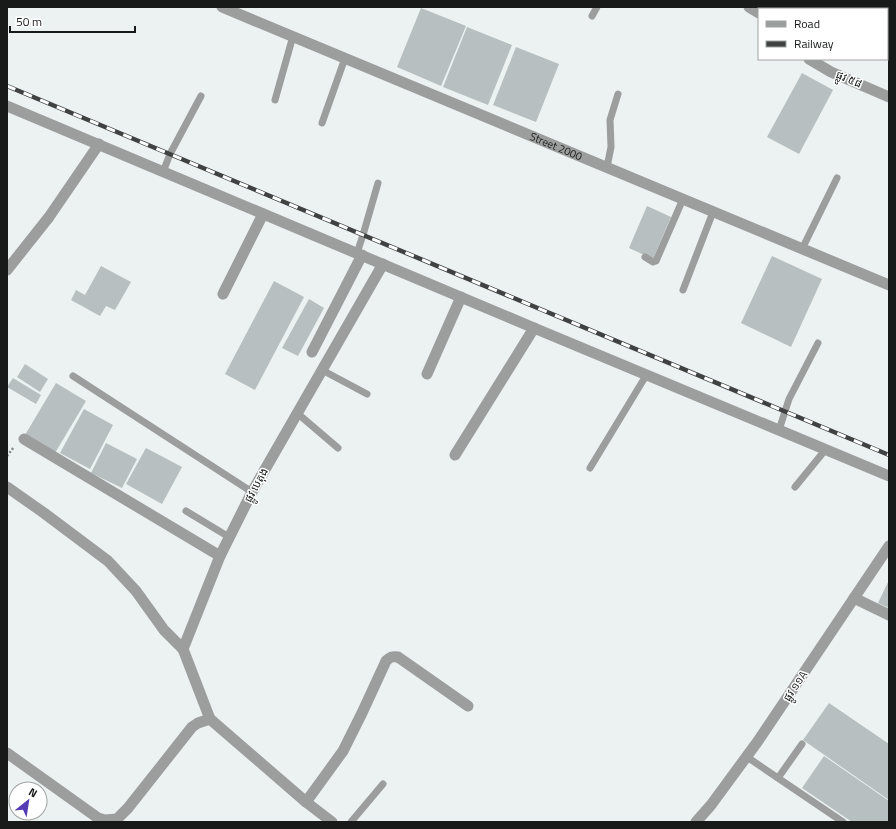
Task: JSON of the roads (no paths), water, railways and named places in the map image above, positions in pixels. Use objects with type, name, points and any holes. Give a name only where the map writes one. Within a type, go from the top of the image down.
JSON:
[{"type":"street","name":"Street 2000","points":[[222,7],[239,10],[293,36],[889,286]]},
{"type":"street","points":[[749,7],[758,12]]},
{"type":"street","name":"ផ្លូវ ៥៨","points":[[811,60],[831,72],[889,96]]},
{"type":"street","points":[[7,106],[889,476]]},
{"type":"street","points":[[7,270],[49,217],[99,144]]},
{"type":"street","points":[[223,294],[263,214]]},
{"type":"street","points":[[312,352],[359,254]]},
{"type":"street","name":"ផ្លូវ បេតុង","points":[[182,648],[220,556],[252,492],[383,264]]},
{"type":"street","points":[[427,374],[461,297]]},
{"type":"street","points":[[455,455],[534,328]]},
{"type":"street","points":[[24,439],[220,556]]},
{"type":"street","points":[[7,487],[108,561],[136,591],[164,630],[182,648],[210,719],[306,802],[332,822]]},
{"type":"street","name":"ផ្លូវ ១១A","points":[[696,822],[711,805],[747,757],[889,546]]},
{"type":"street","points":[[854,598],[889,615]]},
{"type":"street","points":[[306,802],[343,751],[386,661],[389,658],[398,656],[468,706]]},
{"type":"street","points":[[7,753],[97,820],[117,820],[192,727],[198,723],[210,719]]},
{"type":"lane","points":[[592,16],[597,7]]},
{"type":"lane","points":[[275,100],[293,36]]},
{"type":"lane","points":[[322,123],[345,58]]},
{"type":"lane","points":[[607,167],[611,147],[610,120],[618,94]]},
{"type":"lane","points":[[163,172],[170,154],[201,96]]},
{"type":"lane","points":[[802,249],[837,178]]},
{"type":"lane","points":[[359,254],[378,183]]},
{"type":"lane","points":[[645,257],[653,262],[656,261],[683,199]]},
{"type":"lane","points":[[683,290],[712,212]]},
{"type":"lane","points":[[779,430],[789,399],[818,343]]},
{"type":"lane","points":[[322,370],[367,394]]},
{"type":"lane","points":[[590,468],[647,374]]},
{"type":"lane","points":[[73,376],[252,492]]},
{"type":"lane","points":[[297,413],[338,448]]},
{"type":"lane","points":[[795,487],[826,450]]},
{"type":"lane","points":[[186,511],[229,537]]},
{"type":"lane","points":[[778,778],[802,744]]},
{"type":"lane","points":[[747,757],[843,822]]},
{"type":"lane","points":[[351,822],[383,784]]},
{"type":"railway","points":[[7,86],[889,455]]}]
